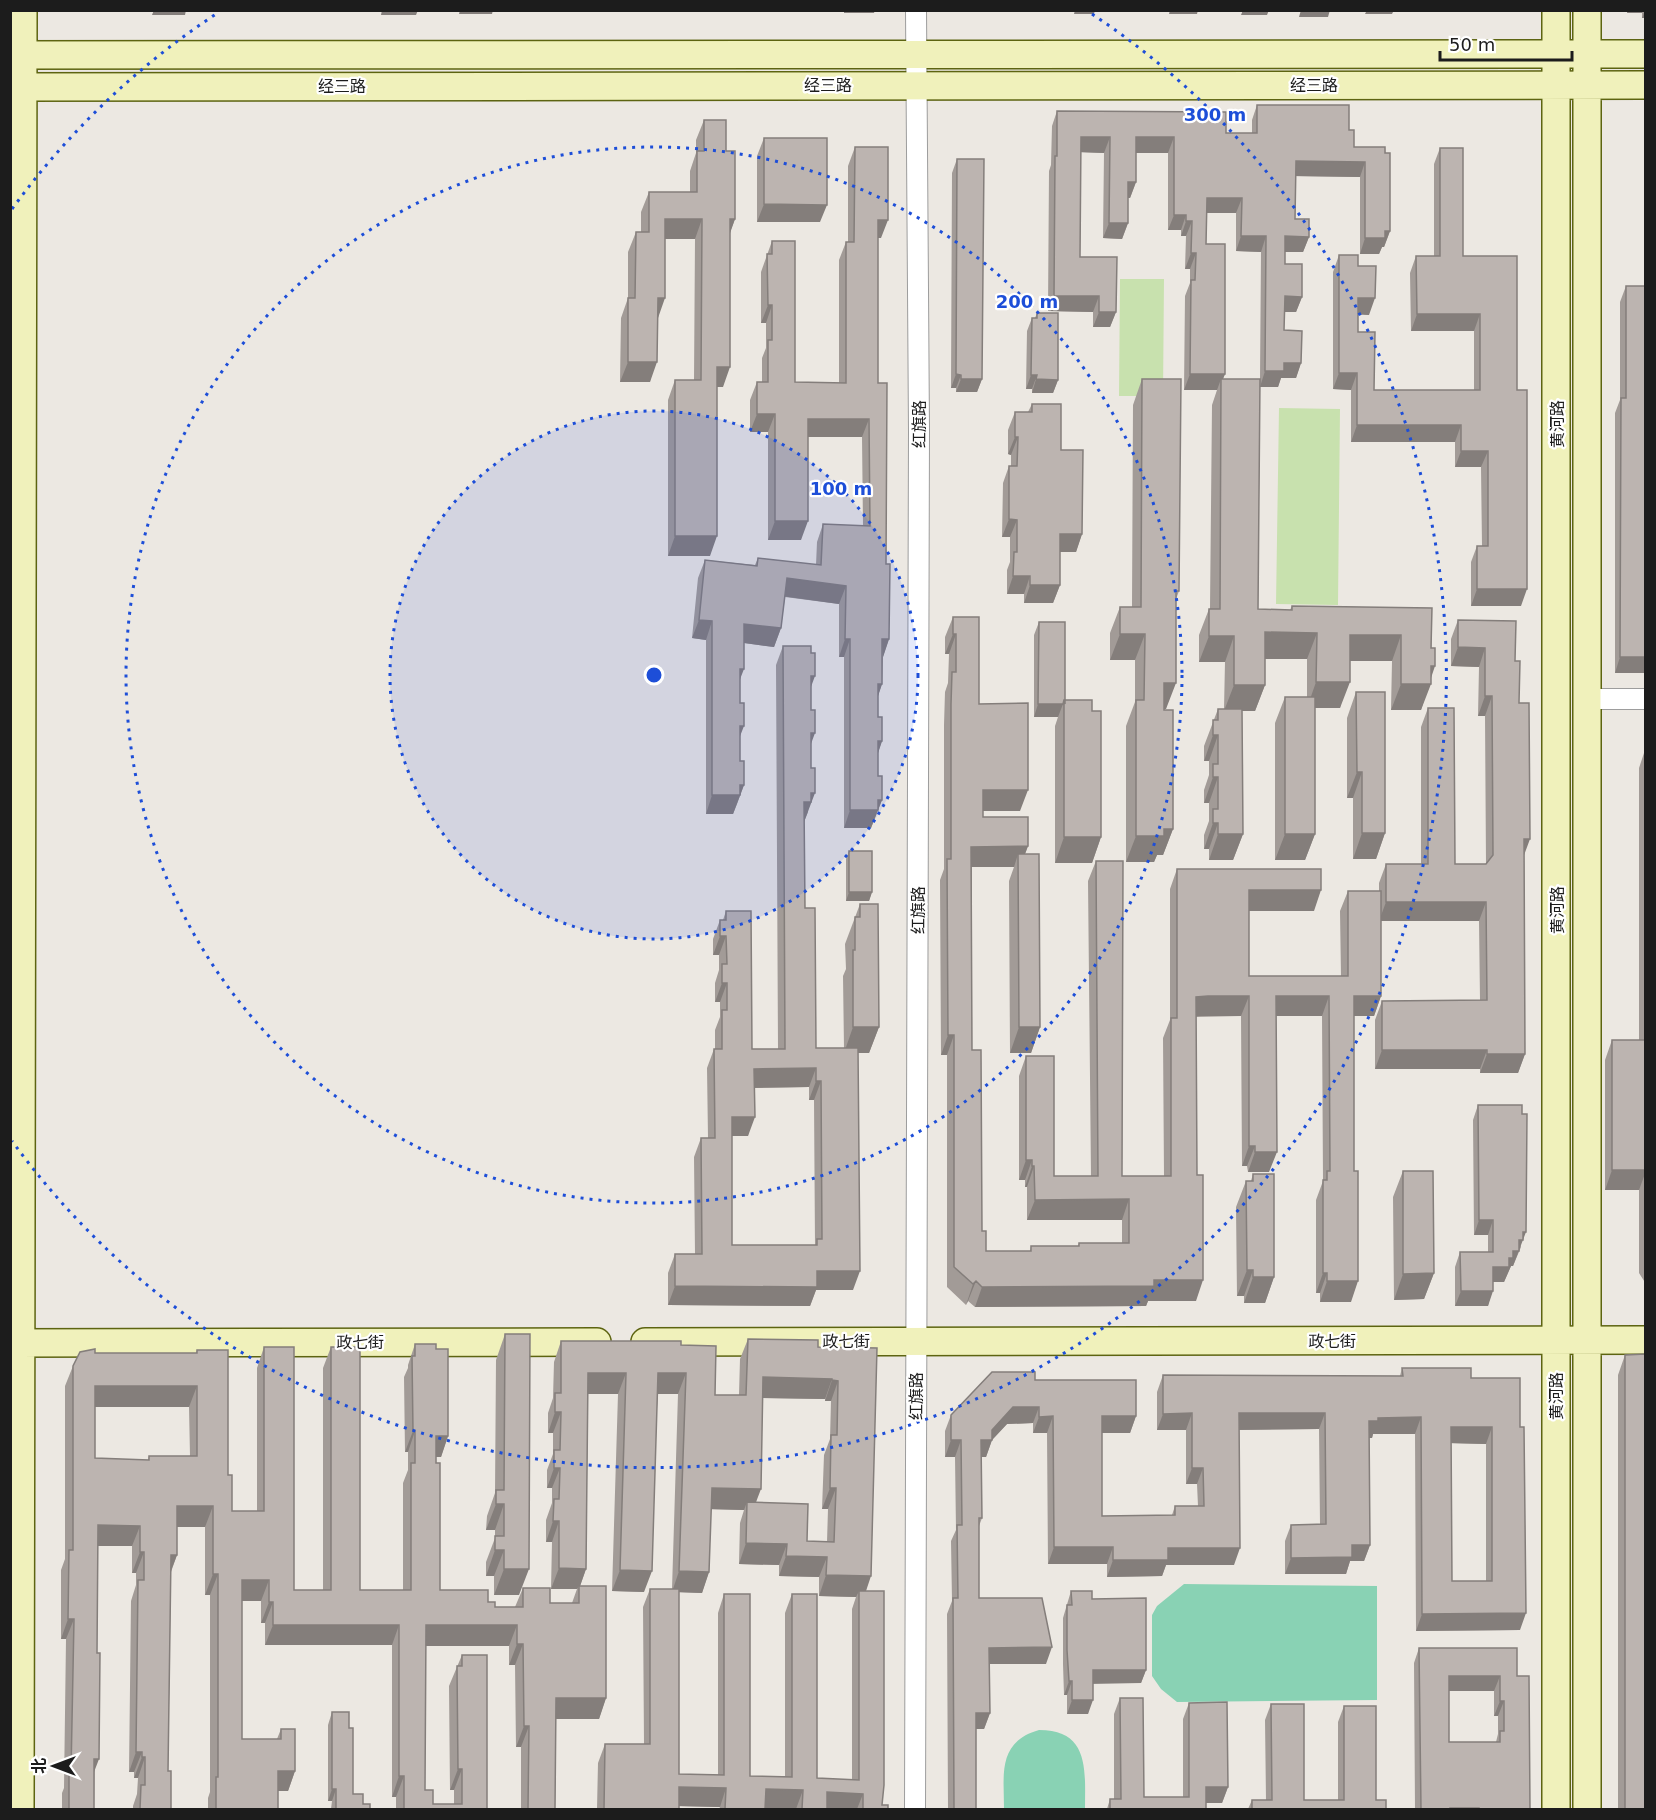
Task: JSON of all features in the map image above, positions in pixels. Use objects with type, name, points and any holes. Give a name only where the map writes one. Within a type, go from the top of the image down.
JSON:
[{"type":"main road","points":[[20,1809],[16,1342],[16,55],[22,10]]},
{"type":"main road","name":"黄河路","points":[[1556,10],[1556,1809]]},
{"type":"main road","name":"黄河路","points":[[1587,10],[1587,1809]]},
{"type":"main road","name":"经三路","points":[[16,55],[1646,54]]},
{"type":"main road","name":"经三路","points":[[16,87],[1646,85]]},
{"type":"main road","name":"政七街","points":[[16,1342],[1646,1341]]},
{"type":"street","name":"红旗路","points":[[915,1809],[919,452],[916,10]]},
{"type":"street","points":[[1588,699],[1646,699]]},
{"type":"green space","points":[[1120,279],[1164,279],[1163,396],[1119,396]]},
{"type":"green space","points":[[1279,408],[1340,409],[1338,605],[1276,604]]},
{"type":"green space","points":[[1184,1584],[1377,1586],[1377,1700],[1177,1702],[1161,1689],[1152,1676],[1152,1615],[1157,1606]]},
{"type":"green space","points":[[1039,1730],[1056,1732],[1068,1737],[1076,1745],[1084,1767],[1085,1809],[1004,1809],[1004,1772],[1009,1751],[1025,1735]]},
{"type":"building","points":[[1257,105],[1349,105],[1349,130],[1354,130],[1354,147],[1385,147],[1385,153],[1390,153],[1390,231],[1385,231],[1385,238],[1365,238],[1365,162],[1296,161],[1295,219],[1309,219],[1309,237],[1285,236],[1285,264],[1302,264],[1302,297],[1285,296],[1284,330],[1302,331],[1301,363],[1284,363],[1284,371],[1265,371],[1266,236],[1241,236],[1242,198],[1207,198],[1206,244],[1225,244],[1225,374],[1190,374],[1191,280],[1195,280],[1196,253],[1191,253],[1192,221],[1186,221],[1186,215],[1174,215],[1174,137],[1136,137],[1136,182],[1128,182],[1128,223],[1109,223],[1110,137],[1081,137],[1080,257],[1117,257],[1116,312],[1099,312],[1099,296],[1054,296],[1057,111],[1226,112],[1226,133],[1257,133]]},
{"type":"building","points":[[704,120],[726,120],[726,151],[735,151],[735,219],[730,219],[730,367],[717,367],[717,536],[675,536],[675,380],[701,380],[702,219],[665,219],[665,298],[658,298],[657,362],[628,362],[628,298],[635,298],[636,232],[649,232],[649,192],[697,192],[697,151],[704,151]]},
{"type":"building","points":[[764,138],[827,138],[827,205],[764,204]]},
{"type":"building","points":[[855,147],[888,147],[888,220],[878,220],[878,383],[887,383],[886,564],[890,564],[889,639],[882,639],[882,684],[878,684],[878,717],[882,717],[882,741],[878,741],[878,776],[882,776],[882,800],[878,800],[878,810],[850,810],[850,639],[845,639],[846,586],[787,578],[781,628],[744,624],[744,669],[740,669],[740,703],[744,703],[744,726],[740,726],[740,761],[744,761],[744,785],[740,785],[740,795],[712,795],[712,621],[699,620],[705,560],[757,566],[758,558],[821,565],[823,524],[870,526],[869,419],[808,419],[808,521],[775,521],[775,414],[757,414],[757,382],[768,382],[768,340],[772,340],[772,305],[768,305],[767,254],[772,254],[772,241],[795,241],[795,382],[846,383],[846,242],[854,242]]},
{"type":"building","points":[[1440,148],[1463,148],[1463,256],[1517,256],[1517,390],[1527,390],[1527,589],[1477,589],[1477,546],[1488,546],[1488,451],[1461,451],[1461,425],[1357,425],[1357,373],[1339,373],[1339,255],[1358,255],[1358,266],[1376,266],[1375,298],[1358,298],[1358,332],[1375,332],[1374,390],[1480,390],[1480,314],[1417,314],[1416,256],[1440,256]]},
{"type":"building","points":[[957,159],[984,159],[982,379],[961,379],[961,375],[956,374]]},
{"type":"building","points":[[1626,286],[1646,286],[1646,657],[1620,657],[1621,398],[1626,398]]},
{"type":"building","points":[[1037,313],[1058,313],[1058,380],[1036,379],[1037,375],[1031,375],[1032,318],[1037,318]]},
{"type":"building","points":[[1142,379],[1181,379],[1176,683],[1164,683],[1164,710],[1173,710],[1173,829],[1164,829],[1164,836],[1136,836],[1136,700],[1144,700],[1145,634],[1120,634],[1120,607],[1141,607]]},
{"type":"building","points":[[1221,379],[1260,379],[1258,609],[1292,610],[1292,606],[1432,608],[1431,648],[1435,648],[1435,666],[1431,666],[1431,684],[1401,684],[1401,635],[1350,635],[1350,682],[1316,682],[1317,633],[1265,632],[1265,685],[1234,685],[1234,636],[1209,636],[1209,609],[1220,609]]},
{"type":"building","points":[[1032,404],[1061,404],[1061,450],[1083,450],[1082,534],[1060,534],[1060,585],[1030,585],[1030,576],[1013,576],[1014,552],[1017,552],[1017,520],[1009,519],[1009,466],[1017,466],[1018,437],[1015,437],[1015,412],[1032,412]]},
{"type":"building","points":[[953,617],[979,617],[979,704],[1028,703],[1028,790],[983,790],[983,817],[1028,817],[1028,846],[971,847],[972,1050],[981,1050],[982,1231],[986,1231],[986,1251],[1031,1251],[1031,1246],[1079,1246],[1079,1243],[1129,1243],[1129,1199],[1035,1200],[1034,1166],[1032,1166],[1032,1160],[1026,1160],[1026,1056],[1054,1056],[1054,1176],[1098,1176],[1096,861],[1123,861],[1122,1176],[1171,1176],[1171,1018],[1177,1018],[1177,869],[1321,869],[1321,890],[1249,890],[1249,976],[1348,976],[1348,891],[1381,891],[1381,996],[1354,996],[1354,1171],[1358,1171],[1358,1281],[1327,1281],[1327,1273],[1323,1273],[1323,1180],[1327,1180],[1327,1171],[1330,1171],[1329,996],[1276,996],[1277,1152],[1255,1152],[1255,1146],[1249,1146],[1249,996],[1196,997],[1197,1175],[1203,1175],[1203,1280],[1154,1280],[1154,1286],[982,1287],[976,1281],[973,1284],[954,1267],[954,1035],[948,1035],[947,859],[951,859],[952,672],[956,672],[956,634],[953,634]]},
{"type":"building","points":[[1458,620],[1516,621],[1515,661],[1520,661],[1519,703],[1529,703],[1530,839],[1524,839],[1525,1054],[1487,1054],[1487,1050],[1382,1050],[1382,1001],[1487,1000],[1486,902],[1386,902],[1386,864],[1428,864],[1428,708],[1454,708],[1455,864],[1486,864],[1493,855],[1492,696],[1485,696],[1485,648],[1458,647]]},
{"type":"building","points":[[1039,622],[1065,622],[1065,704],[1064,700],[1063,704],[1038,704]]},
{"type":"building","points":[[783,646],[811,646],[811,653],[815,653],[815,676],[811,676],[811,710],[815,710],[815,733],[811,733],[811,768],[815,768],[815,793],[811,793],[811,802],[804,802],[805,908],[815,908],[816,1048],[858,1048],[860,1271],[817,1271],[817,1287],[675,1286],[675,1254],[702,1254],[701,1138],[715,1138],[714,1049],[722,1049],[722,1010],[727,1010],[727,983],[722,983],[722,964],[727,964],[726,936],[720,936],[720,920],[726,920],[726,911],[751,911],[752,1049],[785,1049]],"holes":[[[816,1068],[816,1081],[821,1081],[822,1239],[817,1239],[817,1245],[732,1245],[732,1117],[755,1117],[754,1069]]]},
{"type":"building","points":[[1356,692],[1385,692],[1385,833],[1362,833],[1362,772],[1357,772]]},
{"type":"building","points":[[1285,697],[1315,697],[1315,834],[1285,834]]},
{"type":"building","points":[[1064,700],[1092,700],[1092,711],[1101,711],[1101,837],[1064,837]]},
{"type":"building","points":[[1218,709],[1242,709],[1243,834],[1218,834],[1218,823],[1213,823],[1213,809],[1218,809],[1218,777],[1213,777],[1213,764],[1218,764],[1218,735],[1213,735],[1213,720],[1218,720]]},
{"type":"building","points":[[849,851],[872,851],[872,892],[849,892]]},
{"type":"building","points":[[1018,854],[1039,854],[1040,1027],[1019,1027]]},
{"type":"building","points":[[860,904],[878,904],[879,1027],[853,1027],[853,950],[855,950],[855,917],[860,917]]},
{"type":"building","points":[[1612,1040],[1646,1040],[1646,1170],[1612,1170]]},
{"type":"building","points":[[1478,1105],[1522,1105],[1522,1114],[1527,1114],[1526,1232],[1523,1232],[1523,1240],[1519,1240],[1519,1251],[1513,1251],[1513,1258],[1509,1258],[1509,1267],[1493,1267],[1493,1291],[1461,1291],[1460,1252],[1493,1252],[1493,1220],[1479,1220]]},
{"type":"building","points":[[1403,1171],[1433,1171],[1434,1273],[1403,1274]]},
{"type":"building","points":[[1253,1174],[1274,1174],[1274,1277],[1253,1277],[1253,1270],[1247,1270],[1246,1181],[1253,1181]]},
{"type":"building","points":[[505,1334],[530,1334],[529,1569],[504,1569],[504,1550],[495,1550],[495,1536],[504,1536],[504,1504],[496,1504],[496,1490],[504,1490]]},
{"type":"building","points":[[748,1339],[818,1340],[818,1347],[877,1348],[871,1576],[826,1575],[827,1557],[786,1556],[787,1544],[746,1543],[747,1502],[808,1504],[807,1541],[834,1542],[836,1488],[830,1488],[831,1435],[837,1435],[838,1381],[763,1377],[761,1489],[712,1488],[709,1572],[679,1571],[686,1373],[658,1373],[652,1571],[620,1570],[626,1373],[588,1373],[586,1569],[559,1568],[559,1521],[553,1521],[554,1499],[559,1499],[560,1468],[554,1468],[554,1450],[560,1450],[561,1412],[555,1412],[555,1393],[561,1393],[561,1341],[681,1341],[681,1345],[716,1346],[715,1395],[746,1395]]},
{"type":"building","points":[[415,1344],[436,1344],[436,1349],[448,1349],[448,1436],[436,1436],[436,1463],[440,1463],[440,1590],[488,1590],[488,1602],[495,1602],[495,1607],[523,1607],[523,1588],[550,1588],[550,1603],[579,1603],[579,1586],[606,1586],[606,1698],[556,1698],[555,1809],[528,1809],[529,1726],[524,1726],[523,1644],[517,1644],[517,1625],[426,1625],[425,1790],[433,1790],[433,1804],[462,1804],[462,1769],[458,1769],[457,1666],[462,1666],[462,1655],[487,1655],[487,1809],[404,1809],[404,1776],[399,1776],[399,1625],[273,1625],[273,1602],[269,1602],[269,1580],[242,1580],[242,1739],[281,1739],[281,1729],[295,1729],[295,1771],[278,1771],[278,1809],[216,1809],[218,1574],[213,1574],[213,1506],[177,1506],[177,1555],[171,1555],[168,1771],[171,1771],[171,1809],[140,1809],[141,1785],[145,1785],[145,1757],[142,1757],[142,1752],[136,1752],[138,1580],[144,1580],[144,1552],[140,1552],[140,1526],[98,1525],[99,1759],[94,1759],[94,1809],[69,1809],[74,1619],[68,1619],[69,1550],[73,1550],[73,1366],[80,1352],[95,1349],[95,1353],[197,1353],[197,1350],[228,1350],[228,1475],[232,1475],[232,1511],[264,1511],[264,1347],[294,1347],[294,1590],[331,1590],[331,1347],[360,1347],[360,1590],[411,1590],[411,1463],[415,1463],[412,1356],[415,1356]],"holes":[[[95,1386],[197,1386],[197,1456],[149,1456],[149,1460],[95,1458]]]},
{"type":"building","points":[[1646,1354],[1646,1809],[1625,1809],[1625,1355]]},
{"type":"building","points":[[1402,1368],[1471,1368],[1471,1378],[1520,1378],[1520,1427],[1524,1427],[1526,1613],[1422,1614],[1421,1417],[1378,1418],[1378,1421],[1369,1421],[1370,1545],[1352,1545],[1352,1557],[1291,1558],[1291,1525],[1326,1524],[1325,1413],[1239,1413],[1240,1548],[1168,1548],[1168,1560],[1113,1560],[1113,1547],[1054,1547],[1053,1416],[1039,1417],[1039,1407],[1013,1407],[992,1430],[992,1440],[981,1440],[982,1518],[979,1518],[979,1598],[1042,1598],[1052,1647],[989,1648],[990,1713],[976,1713],[976,1809],[954,1809],[953,1598],[958,1598],[957,1525],[962,1525],[961,1440],[951,1440],[951,1415],[992,1372],[1035,1372],[1035,1380],[1136,1380],[1136,1416],[1102,1416],[1102,1516],[1175,1515],[1175,1506],[1204,1506],[1203,1468],[1192,1468],[1192,1413],[1163,1414],[1163,1375],[1403,1376]],"holes":[[[1451,1427],[1492,1427],[1492,1581],[1452,1581]]]},
{"type":"building","points":[[650,1589],[679,1589],[679,1774],[724,1775],[724,1594],[750,1594],[750,1776],[792,1777],[792,1594],[817,1594],[817,1778],[859,1780],[859,1591],[884,1591],[884,1785],[882,1805],[888,1805],[888,1809],[863,1809],[863,1794],[827,1792],[827,1809],[802,1809],[803,1790],[766,1789],[765,1809],[725,1809],[726,1788],[679,1787],[679,1809],[604,1809],[605,1744],[650,1744]]},
{"type":"building","points":[[1071,1591],[1092,1591],[1092,1599],[1146,1598],[1146,1670],[1093,1670],[1093,1700],[1072,1700],[1072,1681],[1069,1681],[1067,1650],[1067,1605],[1072,1605]]},
{"type":"building","points":[[1419,1648],[1517,1648],[1517,1676],[1529,1676],[1530,1809],[1421,1809]],"holes":[[[1449,1676],[1500,1676],[1500,1701],[1504,1701],[1504,1731],[1500,1731],[1500,1742],[1449,1742]]]},
{"type":"building","points":[[1120,1698],[1143,1698],[1144,1797],[1189,1797],[1189,1703],[1227,1702],[1228,1787],[1206,1787],[1206,1809],[1110,1809],[1110,1799],[1121,1799]]},
{"type":"building","points":[[1271,1704],[1304,1704],[1304,1800],[1344,1800],[1344,1706],[1376,1706],[1376,1800],[1386,1800],[1386,1809],[1252,1809],[1252,1800],[1272,1800]]},
{"type":"building","points":[[332,1712],[349,1712],[349,1728],[353,1728],[353,1794],[363,1794],[363,1804],[370,1804],[370,1809],[336,1809],[336,1789],[332,1789]]}]
